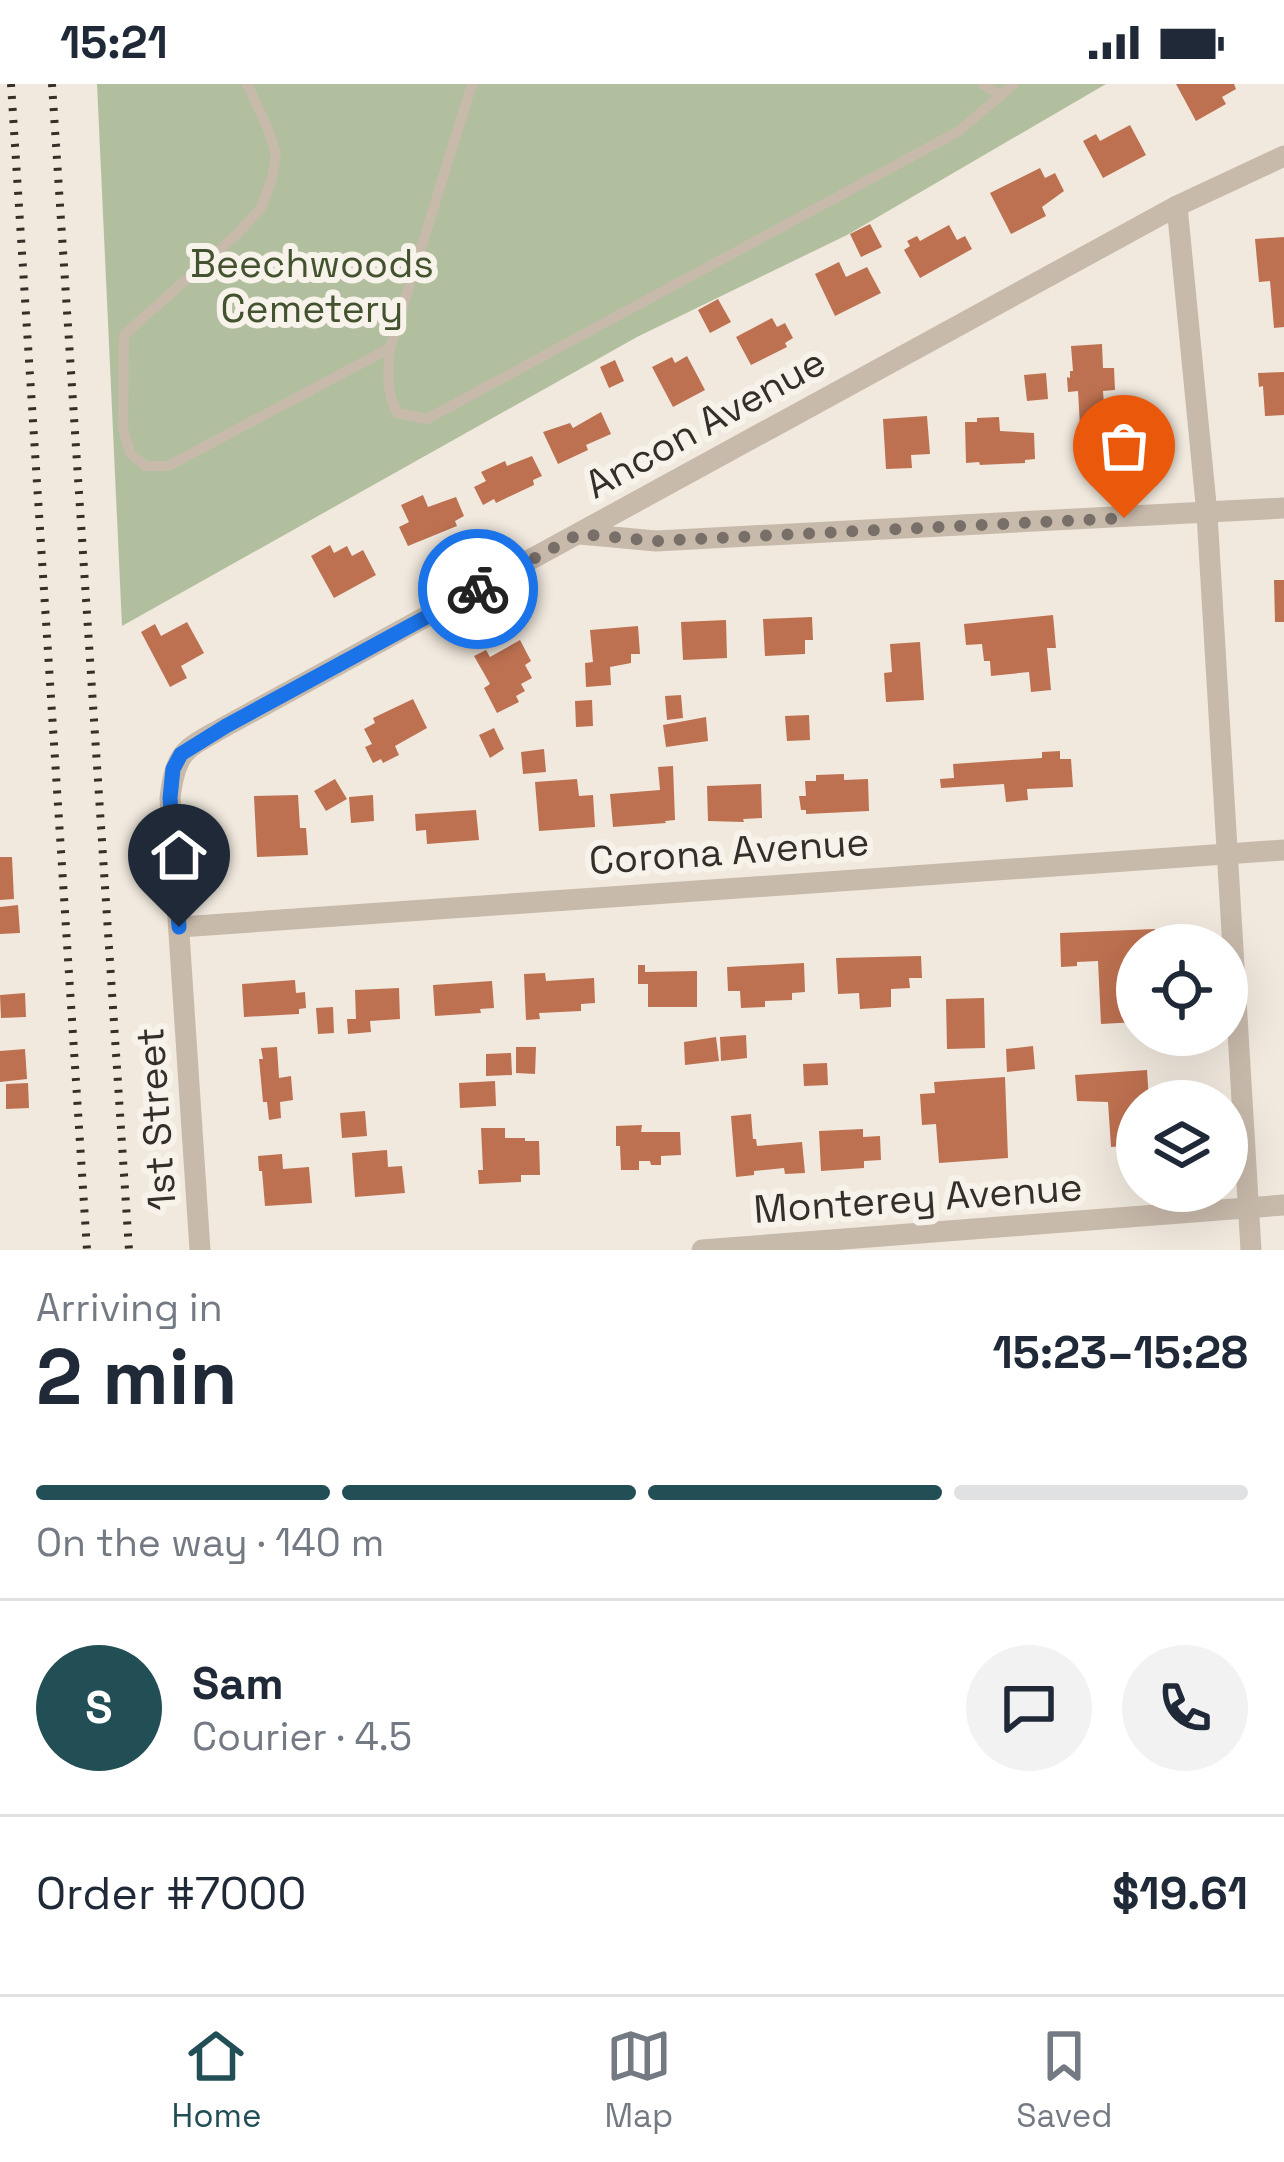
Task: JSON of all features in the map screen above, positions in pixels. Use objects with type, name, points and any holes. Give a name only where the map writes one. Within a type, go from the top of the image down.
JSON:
[{"type":"street","name":"Ancon Avenue","points":[[173,769],[181,754],[226,726],[1177,206],[1283,157]]},
{"type":"street","points":[[1177,206],[1207,514],[1241,1080]]},
{"type":"street","points":[[579,534],[656,541],[1284,508]]},
{"type":"street","name":"1st Street","points":[[173,769],[170,798],[200,1250]]},
{"type":"street","name":"Corona Avenue","points":[[179,927],[1284,850]]},
{"type":"street","name":"Monterey Avenue","points":[[1248,1208],[1284,1205]]},
{"type":"street","points":[[1248,1208],[1250,1250]]},
{"type":"street","name":"Monterey Avenue","points":[[702,1250],[1196,1212]]},
{"type":"lane","points":[[247,84],[276,154],[272,178],[261,208],[236,236],[124,335],[123,428],[130,453],[145,466],[168,466],[390,348]]},
{"type":"lane","points":[[472,84],[390,348],[387,384],[397,413],[427,419],[959,131],[1014,84]]},
{"type":"lane","points":[[982,84],[1000,94]]},
{"type":"green space","name":"Beechwoods Cemetery","points":[[97,84],[1106,84],[847,235],[637,337],[122,626]]},
{"type":"building","points":[[1176,84],[1234,84],[1236,89],[1222,97],[1226,104],[1196,121]]},
{"type":"building","points":[[1130,125],[1146,155],[1103,178],[1083,141],[1096,134],[1100,141]]},
{"type":"building","points":[[1040,168],[1045,178],[1055,173],[1064,191],[1042,207],[1046,216],[1011,234],[990,193]]},
{"type":"building","points":[[870,224],[882,247],[861,257],[850,234]]},
{"type":"building","points":[[949,225],[957,240],[965,236],[972,249],[920,278],[904,250],[910,246],[907,241],[917,236],[920,241]]},
{"type":"building","points":[[1284,237],[1284,327],[1274,328],[1270,281],[1259,282],[1255,239]]},
{"type":"building","points":[[839,262],[846,277],[867,267],[881,293],[835,316],[815,274]]},
{"type":"building","points":[[718,299],[731,322],[710,333],[698,310]]},
{"type":"building","points":[[772,318],[777,327],[785,323],[793,338],[785,343],[787,347],[751,365],[736,337]]},
{"type":"building","points":[[1102,344],[1103,368],[1114,368],[1115,390],[1103,391],[1104,405],[1107,411],[1130,410],[1132,431],[1091,434],[1090,426],[1080,426],[1078,391],[1068,392],[1067,377],[1073,371],[1071,346]]},
{"type":"building","points":[[687,356],[705,390],[673,407],[652,367]]},
{"type":"building","points":[[615,360],[624,381],[609,388],[600,367]]},
{"type":"building","points":[[1284,372],[1284,415],[1265,416],[1258,373]]},
{"type":"building","points":[[1046,373],[1048,399],[1027,401],[1024,375]]},
{"type":"building","points":[[601,412],[611,434],[558,464],[543,432],[570,423],[573,428]]},
{"type":"building","points":[[927,416],[930,454],[911,455],[912,468],[886,469],[883,419]]},
{"type":"building","points":[[999,417],[1000,431],[1034,433],[1035,459],[966,463],[965,422]]},
{"type":"building","points":[[532,456],[542,476],[533,480],[534,485],[483,505],[474,487],[486,481],[481,472]]},
{"type":"building","points":[[423,495],[428,507],[456,497],[464,516],[455,521],[457,526],[408,546],[399,527],[409,522],[401,505]]},
{"type":"building","points":[[330,545],[334,553],[347,546],[352,556],[363,550],[376,575],[334,598],[311,556]]},
{"type":"building","points":[[1274,580],[1284,580],[1284,622],[1275,622]]},
{"type":"building","points":[[1053,615],[1056,648],[1047,648],[1051,690],[1031,692],[1029,672],[991,676],[982,644],[966,645],[964,624]]},
{"type":"building","points":[[812,617],[813,640],[805,640],[805,654],[765,656],[763,619]]},
{"type":"building","points":[[726,620],[727,658],[683,660],[681,622]]},
{"type":"building","points":[[187,622],[204,653],[181,666],[187,678],[170,687],[141,632],[155,624],[161,636]]},
{"type":"building","points":[[638,626],[640,654],[631,654],[631,663],[610,667],[611,685],[586,687],[585,663],[593,662],[590,630]]},
{"type":"building","points":[[520,640],[531,661],[525,665],[532,678],[521,684],[525,691],[516,696],[519,702],[497,713],[484,688],[490,684],[474,656],[486,650],[490,657]]},
{"type":"building","points":[[920,642],[924,700],[886,702],[884,673],[892,672],[890,644]]},
{"type":"building","points":[[681,695],[683,718],[667,720],[665,696]]},
{"type":"building","points":[[413,699],[427,728],[395,746],[399,755],[373,763],[365,747],[372,744],[364,729],[375,723],[373,718]]},
{"type":"building","points":[[592,700],[593,726],[576,727],[575,701]]},
{"type":"building","points":[[809,715],[810,740],[787,741],[785,716]]},
{"type":"building","points":[[706,717],[708,741],[666,747],[663,725]]},
{"type":"building","points":[[494,728],[504,749],[490,758],[479,735]]},
{"type":"building","points":[[544,749],[546,772],[523,774],[521,752]]},
{"type":"building","points":[[1060,751],[1060,759],[1071,759],[1073,787],[1027,789],[1028,800],[1006,802],[1004,784],[941,788],[940,779],[954,778],[953,764],[1042,758],[1042,752]]},
{"type":"building","points":[[673,766],[675,820],[613,827],[610,794],[660,790],[658,767]]},
{"type":"building","points":[[844,774],[844,780],[868,779],[869,811],[806,814],[801,810],[799,796],[806,796],[805,781],[816,781],[816,775]]},
{"type":"building","points":[[335,779],[347,799],[326,811],[314,791]]},
{"type":"building","points":[[577,779],[579,796],[593,795],[595,827],[539,831],[535,782]]},
{"type":"building","points":[[761,784],[762,818],[708,821],[707,786]]},
{"type":"building","points":[[298,795],[308,855],[257,857],[254,796]]},
{"type":"building","points":[[373,795],[374,821],[351,823],[349,797]]},
{"type":"building","points":[[476,810],[479,840],[427,844],[426,830],[416,831],[415,814]]},
{"type":"building","points":[[0,857],[12,857],[14,899],[0,900]]},
{"type":"building","points":[[18,905],[20,933],[0,934],[0,907]]},
{"type":"building","points":[[1116,931],[1116,1023],[1101,1024],[1098,961],[1061,967],[1060,933]]},
{"type":"building","points":[[921,956],[922,978],[909,978],[910,988],[891,989],[891,1007],[860,1009],[859,993],[838,994],[836,958]]},
{"type":"building","points":[[804,963],[805,992],[792,993],[792,1000],[741,1008],[740,991],[728,991],[727,967]]},
{"type":"building","points":[[638,965],[645,965],[645,972],[697,971],[697,1007],[648,1007],[648,984],[638,984]]},
{"type":"building","points":[[545,973],[546,981],[594,978],[595,1003],[581,1004],[581,1011],[539,1013],[540,1019],[526,1020],[524,974]]},
{"type":"building","points":[[295,980],[296,993],[305,992],[306,1008],[299,1009],[299,1014],[244,1017],[242,984]]},
{"type":"building","points":[[492,981],[494,1008],[435,1016],[433,985]]},
{"type":"building","points":[[399,988],[400,1019],[370,1021],[371,1032],[348,1034],[347,1019],[356,1019],[355,990]]},
{"type":"building","points":[[25,993],[26,1017],[1,1018],[0,995]]},
{"type":"building","points":[[984,998],[985,1048],[947,1049],[946,999]]},
{"type":"building","points":[[333,1007],[334,1033],[318,1034],[316,1008]]},
{"type":"building","points":[[746,1035],[747,1058],[721,1061],[720,1037]]},
{"type":"building","points":[[716,1037],[719,1061],[685,1065],[684,1042]]},
{"type":"building","points":[[1033,1046],[1035,1069],[1007,1072],[1006,1049]]},
{"type":"building","points":[[277,1047],[279,1078],[291,1076],[293,1100],[280,1102],[281,1118],[269,1120],[259,1059],[263,1059],[261,1048]]},
{"type":"building","points":[[516,1047],[536,1047],[535,1074],[516,1073]]},
{"type":"building","points":[[25,1049],[27,1079],[0,1082],[0,1051]]},
{"type":"building","points":[[511,1053],[512,1075],[486,1076],[486,1054]]},
{"type":"building","points":[[827,1063],[828,1085],[804,1086],[803,1064]]},
{"type":"building","points":[[1147,1070],[1148,1080],[1116,1080],[1116,1147],[1111,1147],[1108,1102],[1077,1101],[1075,1075]]},
{"type":"building","points":[[1005,1077],[1008,1158],[939,1163],[936,1124],[922,1125],[920,1094],[935,1093],[934,1082]]},
{"type":"building","points":[[495,1081],[496,1106],[460,1108],[459,1083]]},
{"type":"building","points":[[28,1083],[29,1108],[6,1109],[6,1084]]},
{"type":"building","points":[[365,1111],[367,1136],[342,1138],[340,1113]]},
{"type":"building","points":[[751,1114],[757,1146],[802,1142],[805,1173],[785,1174],[784,1168],[736,1177],[731,1116]]},
{"type":"building","points":[[642,1125],[641,1132],[680,1132],[681,1155],[661,1156],[661,1165],[639,1161],[639,1170],[621,1170],[616,1126]]},
{"type":"building","points":[[481,1128],[505,1128],[505,1138],[539,1141],[540,1175],[521,1175],[521,1182],[479,1184]]},
{"type":"building","points":[[863,1129],[863,1137],[880,1136],[881,1160],[864,1161],[864,1168],[821,1171],[819,1131]]},
{"type":"building","points":[[387,1150],[388,1167],[402,1166],[405,1193],[355,1197],[352,1153]]},
{"type":"building","points":[[282,1154],[283,1169],[309,1167],[312,1203],[265,1206],[258,1156]]},
{"type":"railway","points":[[11,84],[87,1250]]},
{"type":"railway","points":[[52,84],[129,1250]]},
{"type":"way so far","points":[[478,589],[579,534],[656,541],[1124,518]]},
{"type":"route","points":[[179,927],[170,798],[173,769],[181,754],[478,589]]}]
